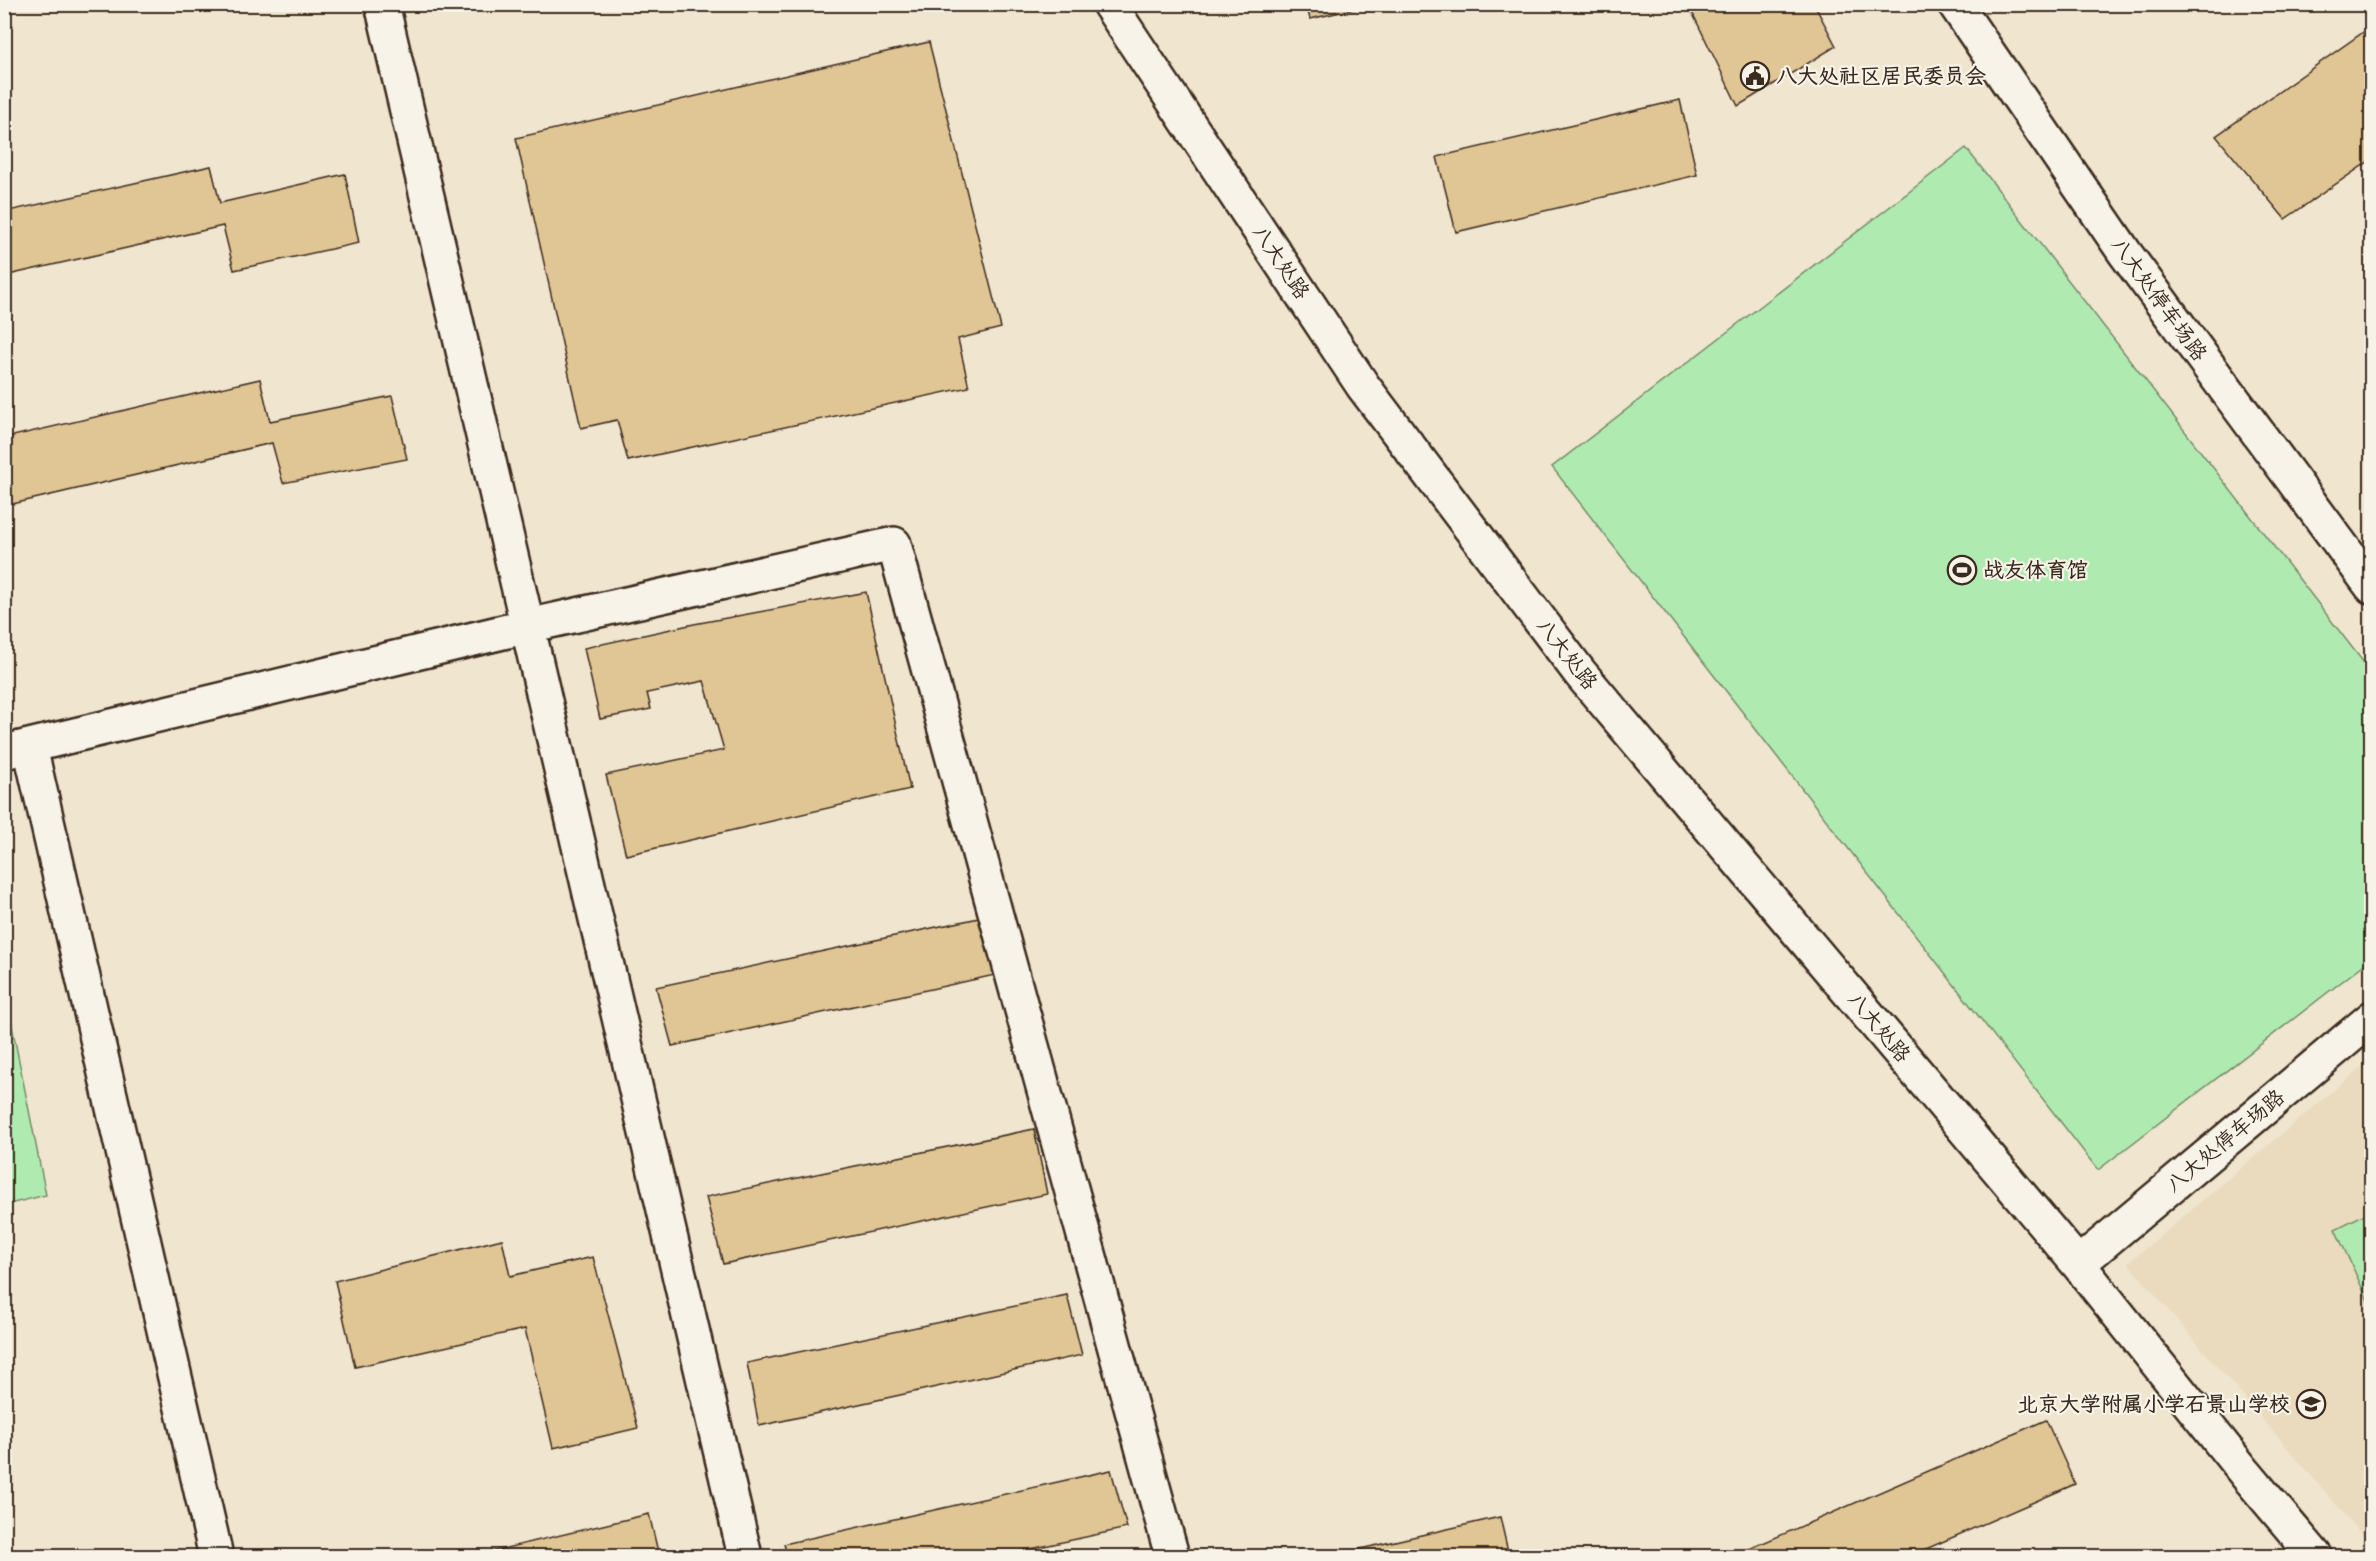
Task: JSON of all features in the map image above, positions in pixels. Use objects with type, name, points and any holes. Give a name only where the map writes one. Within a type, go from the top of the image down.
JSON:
[{"type":"street","points":[[382,4],[745,1557]]},
{"type":"street","name":"八大处路","points":[[1109,4],[1363,386],[1580,673],[2078,1264],[2244,1473],[2315,1557]]},
{"type":"street","name":"八大处停车场路","points":[[1955,4],[2125,253],[2372,587]]},
{"type":"street","points":[[216,1557],[17,749],[528,626],[894,544],[1172,1557]]},
{"type":"street","name":"八大处停车场路","points":[[2078,1264],[2372,1018]]},
{"type":"shaded area","name":"北京大学附属小学石景山学校","points":[[2371,1059],[2371,1545],[2128,1263]]},
{"type":"green space","name":"战友体育馆","points":[[1966,148],[2371,672],[2371,959],[2098,1170],[1552,467]]},
{"type":"green space","points":[[5,991],[46,1195],[4,1205]]},
{"type":"green space","points":[[2371,1211],[2371,1307],[2335,1229]]},
{"type":"building","points":[[1306,4],[1375,4],[1310,19]]},
{"type":"building","name":"八大处社区居民委员会","points":[[1688,4],[1814,4],[1836,46],[1738,106]]},
{"type":"building","points":[[2372,26],[2372,159],[2285,219],[2216,136]]},
{"type":"building","points":[[929,42],[1001,328],[958,339],[969,387],[628,461],[617,420],[581,428],[516,138]]},
{"type":"building","points":[[1680,100],[1697,175],[1456,232],[1437,157]]},
{"type":"building","points":[[211,166],[220,203],[345,174],[359,243],[234,270],[223,226],[4,276],[4,212]]},
{"type":"building","points":[[260,379],[270,421],[392,396],[407,459],[283,483],[272,443],[4,506],[4,438]]},
{"type":"building","points":[[866,592],[910,789],[626,855],[606,775],[724,750],[704,681],[647,693],[651,709],[600,719],[584,648],[694,624]]},
{"type":"building","points":[[979,918],[995,975],[672,1046],[656,987]]},
{"type":"building","points":[[1034,1129],[1047,1194],[723,1264],[706,1197]]},
{"type":"building","points":[[502,1239],[510,1276],[593,1257],[638,1428],[553,1448],[525,1329],[355,1367],[335,1281]]},
{"type":"building","points":[[1067,1295],[1082,1355],[759,1426],[747,1363]]},
{"type":"building","points":[[2046,1420],[2075,1484],[1910,1556],[1733,1556]]},
{"type":"building","points":[[1111,1470],[1127,1528],[999,1556],[787,1556],[784,1544]]},
{"type":"building","points":[[649,1514],[659,1556],[473,1556]]},
{"type":"building","points":[[1500,1517],[1509,1556],[1334,1555]]},
{"type":"place","name":"八大处社区居民委员会","points":[[1755,76]]},
{"type":"place","name":"战友体育馆","points":[[1962,570]]},
{"type":"place","name":"北京大学附属小学石景山学校","points":[[2311,1404]]}]
